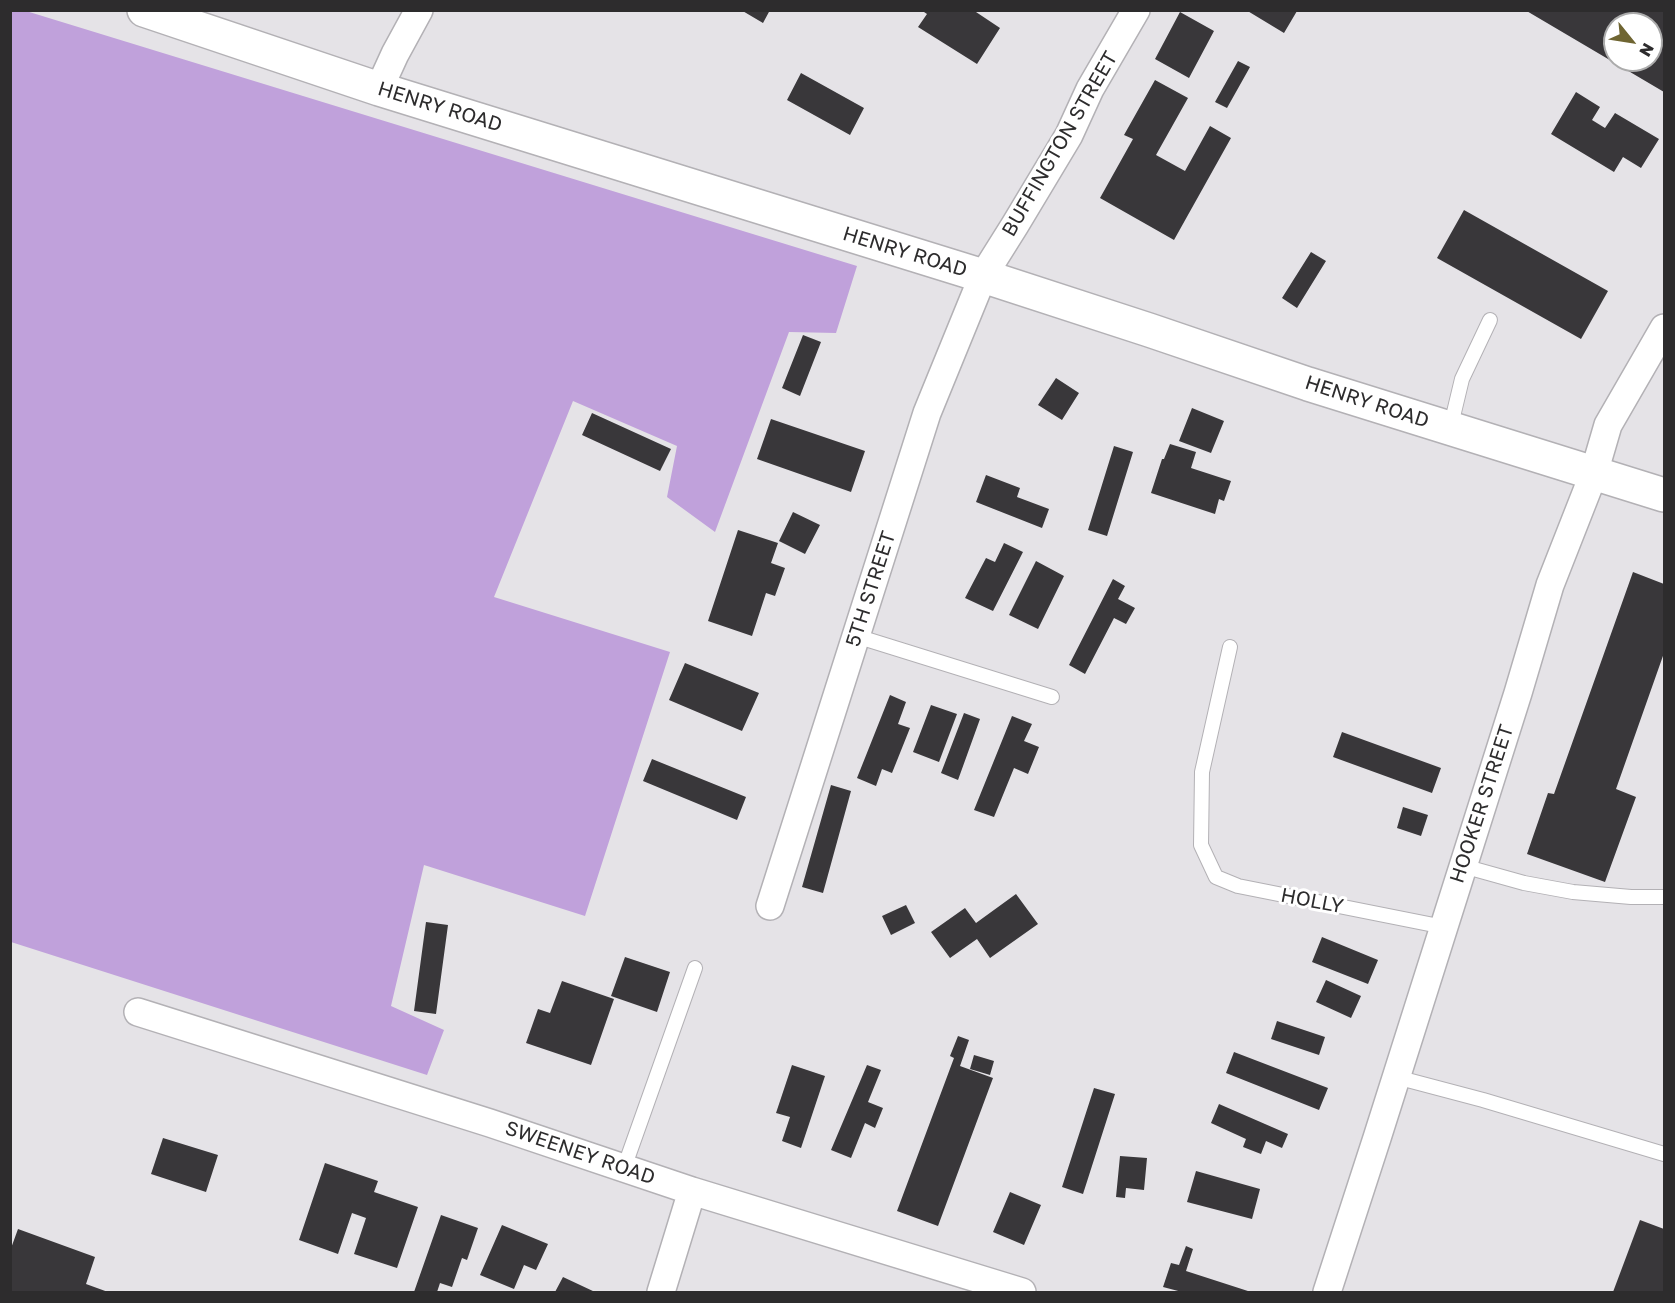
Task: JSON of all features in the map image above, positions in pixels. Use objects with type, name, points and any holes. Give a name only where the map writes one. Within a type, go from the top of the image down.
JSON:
[{"type":"street","name":"HENRY ROAD","points":[[144,10],[379,88],[983,276],[1308,384],[1665,495]]},
{"type":"street","points":[[379,88],[419,10]]},
{"type":"street","name":"BUFFINGTON STREET","points":[[983,276],[1069,135],[1090,89],[1136,10]]},
{"type":"street","name":"5TH STREET","points":[[770,906],[927,413],[983,276]]},
{"type":"street","name":"HOOKER STREET","points":[[1327,1293],[1550,585],[1594,473],[1608,425],[1665,328]]},
{"type":"street","name":"SWEENEY ROAD","points":[[138,1012],[490,1123],[692,1191],[1022,1293]]},
{"type":"street","points":[[661,1293],[692,1191]]},
{"type":"lane","points":[[1450,429],[1462,380],[1490,320]]},
{"type":"lane","points":[[856,636],[1052,698]]},
{"type":"lane","name":"HOLLY","points":[[1230,647],[1202,772],[1201,845],[1215,877],[1238,886],[1444,927]]},
{"type":"lane","points":[[1463,866],[1524,883],[1572,892],[1631,897],[1665,897]]},
{"type":"lane","points":[[624,1168],[695,968]]},
{"type":"lane","points":[[1396,1077],[1483,1100],[1665,1154]]},
{"type":"shaded area","points":[[11,10],[26,11],[857,266],[836,333],[789,332],[715,532],[667,497],[677,446],[573,401],[494,597],[670,652],[585,916],[424,865],[391,1006],[444,1030],[427,1075],[11,942]]},
{"type":"building","points":[[741,10],[770,10],[763,23]]},
{"type":"building","points":[[921,10],[973,10],[1000,28],[977,64],[918,27],[927,14]]},
{"type":"building","points":[[1246,10],[1296,10],[1297,11],[1284,33]]},
{"type":"building","points":[[1525,10],[1664,10],[1664,92],[1630,72],[1663,72],[1663,12],[1603,12],[1603,56]]},
{"type":"building","points":[[1180,12],[1214,31],[1189,78],[1155,59]]},
{"type":"building","points":[[1238,61],[1250,67],[1227,108],[1215,102]]},
{"type":"building","points":[[801,73],[864,108],[850,135],[787,100]]},
{"type":"building","points":[[1155,80],[1188,98],[1156,155],[1185,171],[1210,126],[1231,138],[1174,240],[1100,198],[1133,139],[1124,135]]},
{"type":"building","points":[[1576,92],[1600,107],[1592,120],[1605,128],[1615,113],[1659,139],[1641,168],[1623,157],[1614,172],[1551,134]]},
{"type":"building","points":[[1464,210],[1608,291],[1581,339],[1437,258]]},
{"type":"building","points":[[1311,252],[1326,261],[1297,308],[1282,298]]},
{"type":"building","points":[[803,335],[821,342],[800,396],[782,388]]},
{"type":"building","points":[[1056,378],[1079,393],[1062,420],[1038,405]]},
{"type":"building","points":[[1192,408],[1224,421],[1211,453],[1179,441]]},
{"type":"building","points":[[592,413],[671,449],[660,471],[582,435]]},
{"type":"building","points":[[771,419],[865,451],[851,492],[757,459]]},
{"type":"building","points":[[1170,444],[1196,452],[1191,468],[1231,481],[1224,501],[1219,499],[1215,514],[1151,493],[1162,459]]},
{"type":"building","points":[[1114,446],[1133,452],[1107,536],[1088,530]]},
{"type":"building","points":[[986,475],[1020,488],[1017,497],[1049,509],[1042,528],[976,502]]},
{"type":"building","points":[[793,512],[820,525],[805,554],[779,541]]},
{"type":"building","points":[[738,530],[778,543],[771,563],[785,568],[775,596],[766,593],[752,636],[708,621]]},
{"type":"building","points":[[1004,543],[1023,552],[993,611],[965,598],[986,558],[995,562]]},
{"type":"building","points":[[1036,561],[1064,576],[1038,629],[1009,615]]},
{"type":"building","points":[[1633,572],[1664,584],[1664,653],[1616,789],[1636,797],[1605,882],[1527,854],[1548,793],[1554,794]]},
{"type":"building","points":[[1113,579],[1125,586],[1118,599],[1135,608],[1126,624],[1114,618],[1085,674],[1069,665]]},
{"type":"building","points":[[685,663],[759,693],[742,731],[669,700]]},
{"type":"building","points":[[890,695],[906,702],[898,724],[910,728],[892,773],[882,769],[876,786],[857,778]]},
{"type":"building","points":[[931,705],[957,714],[939,762],[913,752]]},
{"type":"building","points":[[964,713],[980,719],[958,780],[941,773]]},
{"type":"building","points":[[1012,716],[1032,724],[1024,741],[1039,747],[1028,774],[1014,768],[994,817],[974,810]]},
{"type":"building","points":[[1342,732],[1441,768],[1432,793],[1333,757]]},
{"type":"building","points":[[652,759],[746,797],[737,820],[643,781]]},
{"type":"building","points":[[831,785],[851,791],[823,893],[802,887]]},
{"type":"building","points":[[1403,807],[1428,815],[1421,836],[1397,828]]},
{"type":"building","points":[[1016,894],[1038,924],[990,958],[977,939],[950,958],[931,932],[965,908],[976,923]]},
{"type":"building","points":[[906,905],[915,923],[891,935],[882,916]]},
{"type":"building","points":[[426,922],[448,925],[436,1014],[414,1011]]},
{"type":"building","points":[[1322,937],[1378,960],[1368,984],[1312,962]]},
{"type":"building","points":[[625,957],[670,972],[657,1012],[611,996]]},
{"type":"building","points":[[1326,980],[1361,996],[1351,1018],[1316,1002]]},
{"type":"building","points":[[562,981],[614,999],[591,1065],[526,1043],[538,1009],[550,1013]]},
{"type":"building","points":[[1277,1021],[1325,1037],[1319,1055],[1271,1039]]},
{"type":"building","points":[[958,1036],[969,1040],[960,1066],[993,1078],[938,1226],[897,1211],[954,1058],[950,1056]]},
{"type":"building","points":[[1234,1052],[1328,1088],[1319,1110],[1226,1073]]},
{"type":"building","points":[[974,1055],[994,1061],[990,1075],[970,1069]]},
{"type":"building","points":[[792,1065],[825,1076],[801,1148],[782,1141],[790,1117],[776,1113]]},
{"type":"building","points":[[867,1065],[881,1070],[868,1102],[883,1108],[875,1128],[865,1123],[851,1158],[831,1150]]},
{"type":"building","points":[[1094,1088],[1115,1094],[1083,1194],[1062,1187]]},
{"type":"building","points":[[1219,1104],[1288,1134],[1282,1148],[1266,1141],[1261,1154],[1243,1147],[1246,1139],[1211,1123]]},
{"type":"building","points":[[163,1138],[218,1155],[206,1192],[151,1174]]},
{"type":"building","points":[[1120,1156],[1147,1158],[1144,1190],[1126,1188],[1125,1198],[1116,1197]]},
{"type":"building","points":[[325,1163],[378,1181],[374,1192],[418,1207],[397,1268],[354,1254],[366,1218],[352,1213],[338,1254],[299,1240]]},
{"type":"building","points":[[1196,1171],[1260,1189],[1252,1219],[1187,1202]]},
{"type":"building","points":[[1010,1192],[1041,1205],[1024,1245],[993,1232]]},
{"type":"building","points":[[441,1215],[478,1228],[467,1260],[462,1258],[452,1287],[440,1283],[437,1292],[414,1292]]},
{"type":"building","points":[[1640,1220],[1664,1229],[1664,1292],[1613,1292]]},
{"type":"building","points":[[502,1225],[548,1244],[536,1270],[524,1265],[514,1289],[480,1275]]},
{"type":"building","points":[[18,1229],[95,1257],[86,1284],[108,1292],[10,1292],[10,1251]]},
{"type":"building","points":[[1186,1246],[1193,1249],[1186,1271],[1251,1292],[1182,1292],[1163,1287],[1171,1263],[1179,1265]]},
{"type":"building","points":[[563,1277],[595,1292],[555,1292]]}]
